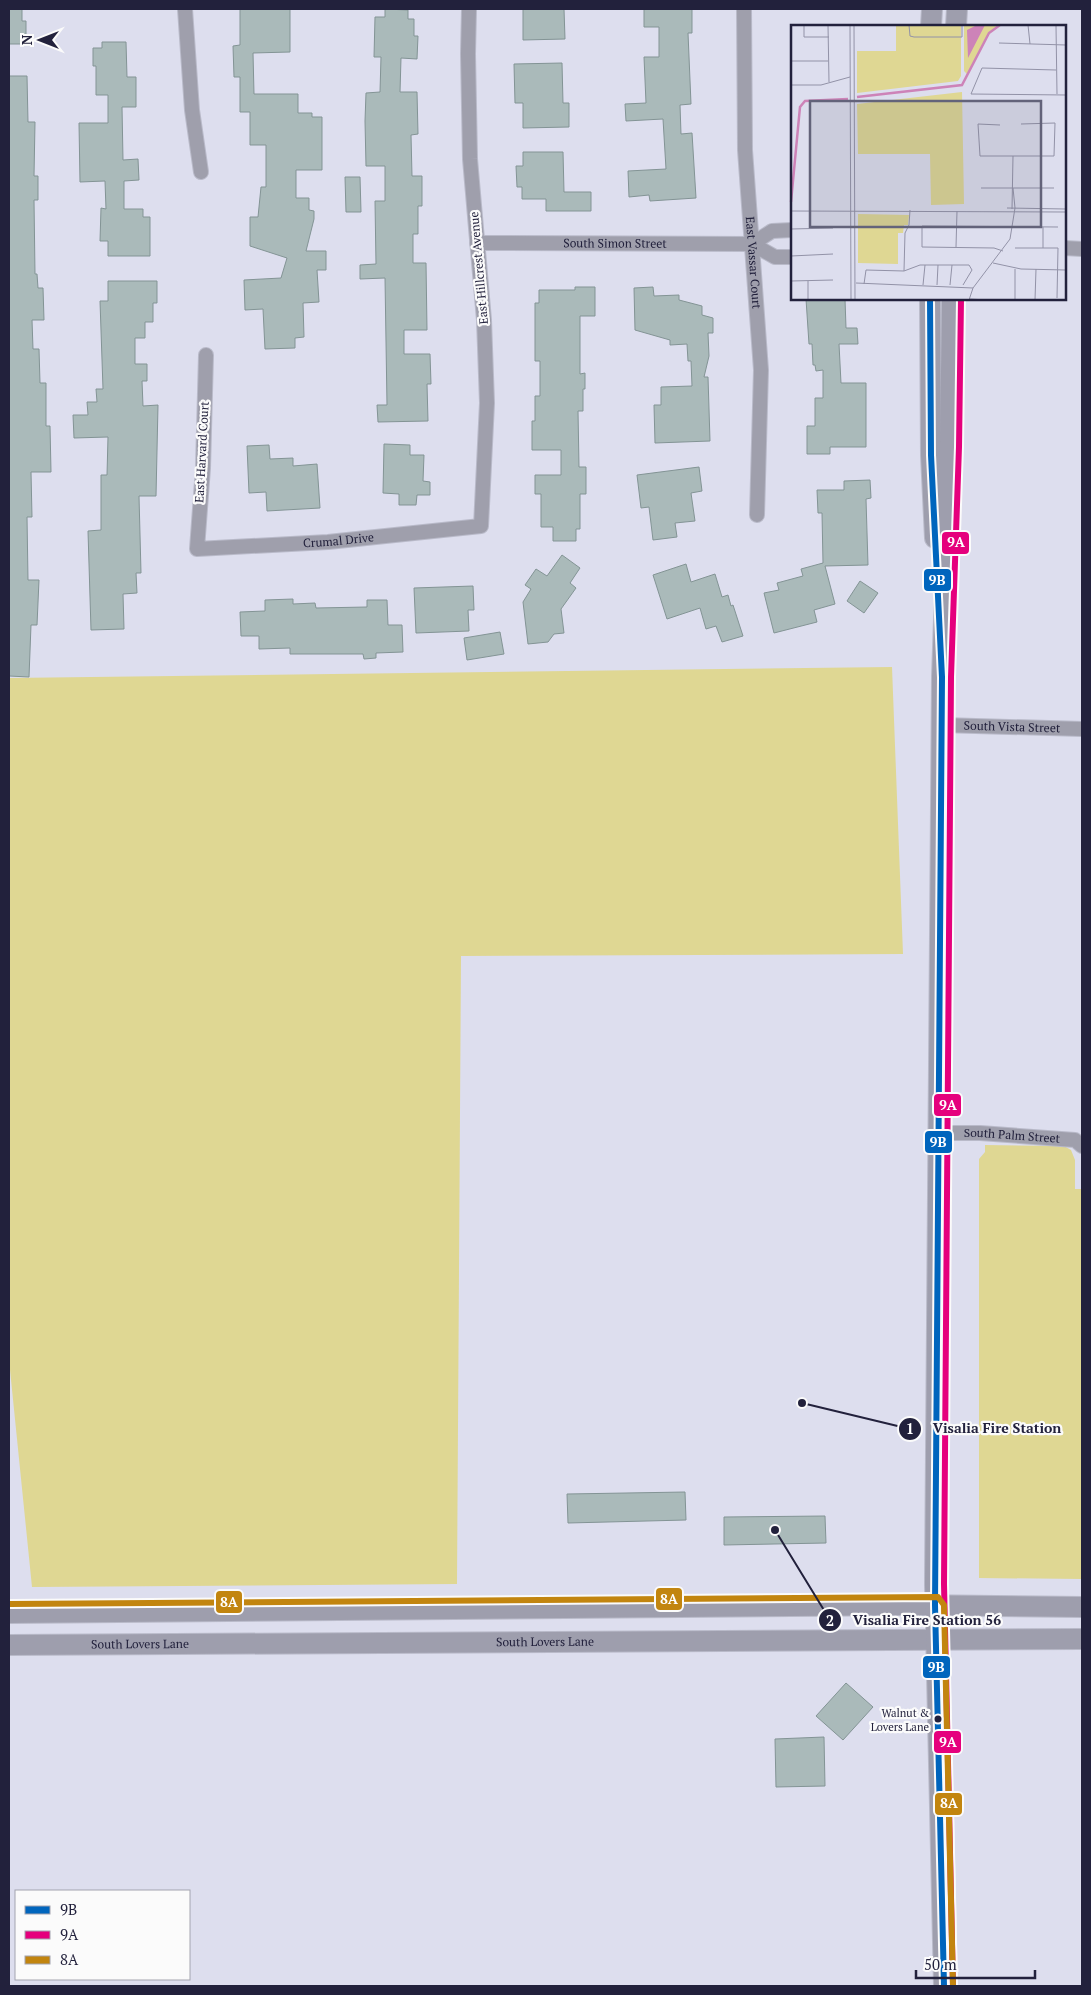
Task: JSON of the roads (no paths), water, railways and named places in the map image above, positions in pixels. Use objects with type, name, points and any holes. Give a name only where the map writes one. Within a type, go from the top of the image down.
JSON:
[{"type":"main road","points":[[931,25],[932,9]]},
{"type":"main road","points":[[956,25],[957,9]]},
{"type":"main road","points":[[930,300],[931,455],[942,677]]},
{"type":"main road","points":[[944,1986],[935,1605],[942,677],[950,447],[952,300]]},
{"type":"main road","points":[[9,1613],[935,1605],[1082,1607]]},
{"type":"main road","name":"South Lovers Lane","points":[[9,1646],[443,1644],[935,1638],[1082,1639]]},
{"type":"street","points":[[185,9],[192,110],[202,172]]},
{"type":"street","name":"East Hillcrest Avenue","points":[[469,9],[470,158],[484,320],[487,403],[481,526]]},
{"type":"street","name":"East Vassar Court","points":[[744,9],[745,150],[761,370],[757,515]]},
{"type":"street","points":[[791,230],[772,231],[752,244],[774,257],[791,257]]},
{"type":"street","name":"South Simon Street","points":[[476,243],[752,244]]},
{"type":"street","points":[[1066,248],[1082,249]]},
{"type":"street","name":"East Harvard Court","points":[[197,549],[203,468],[206,355]]},
{"type":"street","name":"Crumal Drive","points":[[197,549],[328,542],[481,526]]},
{"type":"street","name":"South Vista Street","points":[[942,724],[1082,729]]},
{"type":"street","name":"South Palm Street","points":[[940,1133],[980,1133],[1075,1140],[1082,1146]]},
{"type":"place","name":"Visalia Fire Station","points":[[802,1403]]},
{"type":"place","name":"Visalia Fire Station 56","points":[[775,1530]]},
{"type":"place","name":"Walnut & Lovers Lane","points":[[938,1719]]}]
